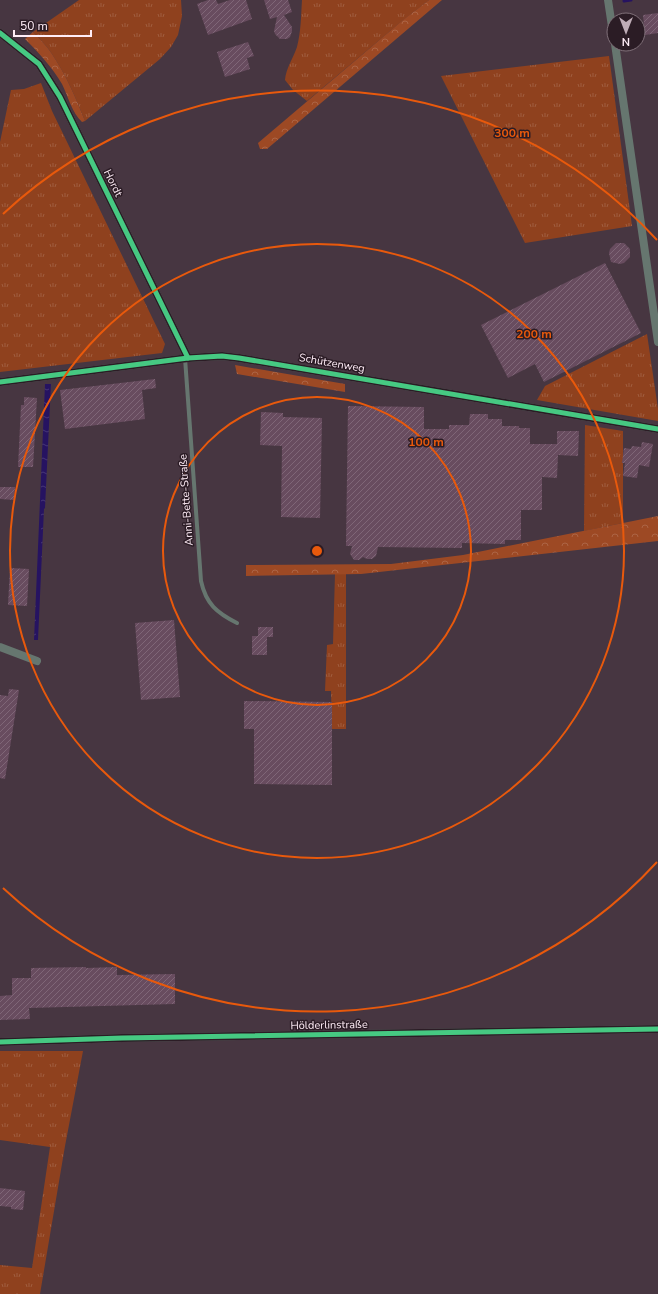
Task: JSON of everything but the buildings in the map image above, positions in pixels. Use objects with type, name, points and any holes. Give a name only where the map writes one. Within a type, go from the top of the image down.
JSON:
[{"type":"street","points":[[608,0],[610,12]]},
{"type":"street","name":"Hordt","points":[[0,33],[39,64],[60,97],[186,358]]},
{"type":"street","points":[[615,52],[658,342]]},
{"type":"street","name":"Schützenweg","points":[[0,382],[186,358],[222,356],[658,429]]},
{"type":"street","points":[[0,647],[37,661]]},
{"type":"street","name":"Hölderlinstraße","points":[[0,1042],[130,1038],[658,1029]]},
{"type":"lane","name":"Anni-Bette-Straße","points":[[186,358],[201,581],[206,597],[213,607],[224,616],[238,623]]},
{"type":"green space","points":[[79,0],[181,0],[182,16],[178,35],[171,47],[160,59],[85,121],[62,70],[48,48],[33,32]]},
{"type":"green space","points":[[302,0],[429,0],[307,101],[293,90],[285,80],[297,47],[301,24]]},
{"type":"green space","points":[[429,0],[442,0],[267,149],[260,149],[258,143],[403,20]]},
{"type":"green space","points":[[33,32],[48,48],[62,70],[85,121],[82,122],[76,114],[70,104],[62,84],[54,72],[25,39]]},
{"type":"green space","points":[[609,56],[632,226],[525,243],[441,76]]},
{"type":"green space","points":[[41,83],[52,111],[165,344],[162,353],[0,372],[0,142],[11,90],[24,89]]},
{"type":"green space","points":[[647,334],[658,409],[658,421],[537,400],[545,386]]},
{"type":"green space","points":[[235,365],[345,384],[345,392],[237,374]]},
{"type":"green space","points":[[585,425],[623,431],[623,523],[584,531]]},
{"type":"green space","points":[[658,516],[658,541],[361,574],[246,576],[246,565],[391,564],[463,555]]},
{"type":"green space","points":[[335,574],[346,574],[346,729],[332,729],[331,691],[325,691],[327,645],[333,644]]},
{"type":"green space","points":[[0,1051],[83,1051],[40,1294],[0,1294],[0,1265],[32,1268],[50,1147],[0,1140]]},
{"type":"water","points":[[45,384],[51,384],[38,640],[34,640]]},
{"type":"waterway","points":[[624,1],[631,0]]},
{"type":"cycle path","points":[[0,33],[39,64],[60,97],[188,358]]},
{"type":"cycle path","points":[[0,382],[188,358],[222,356],[658,429]]},
{"type":"cycle path","points":[[0,1042],[122,1038],[658,1029]]}]
